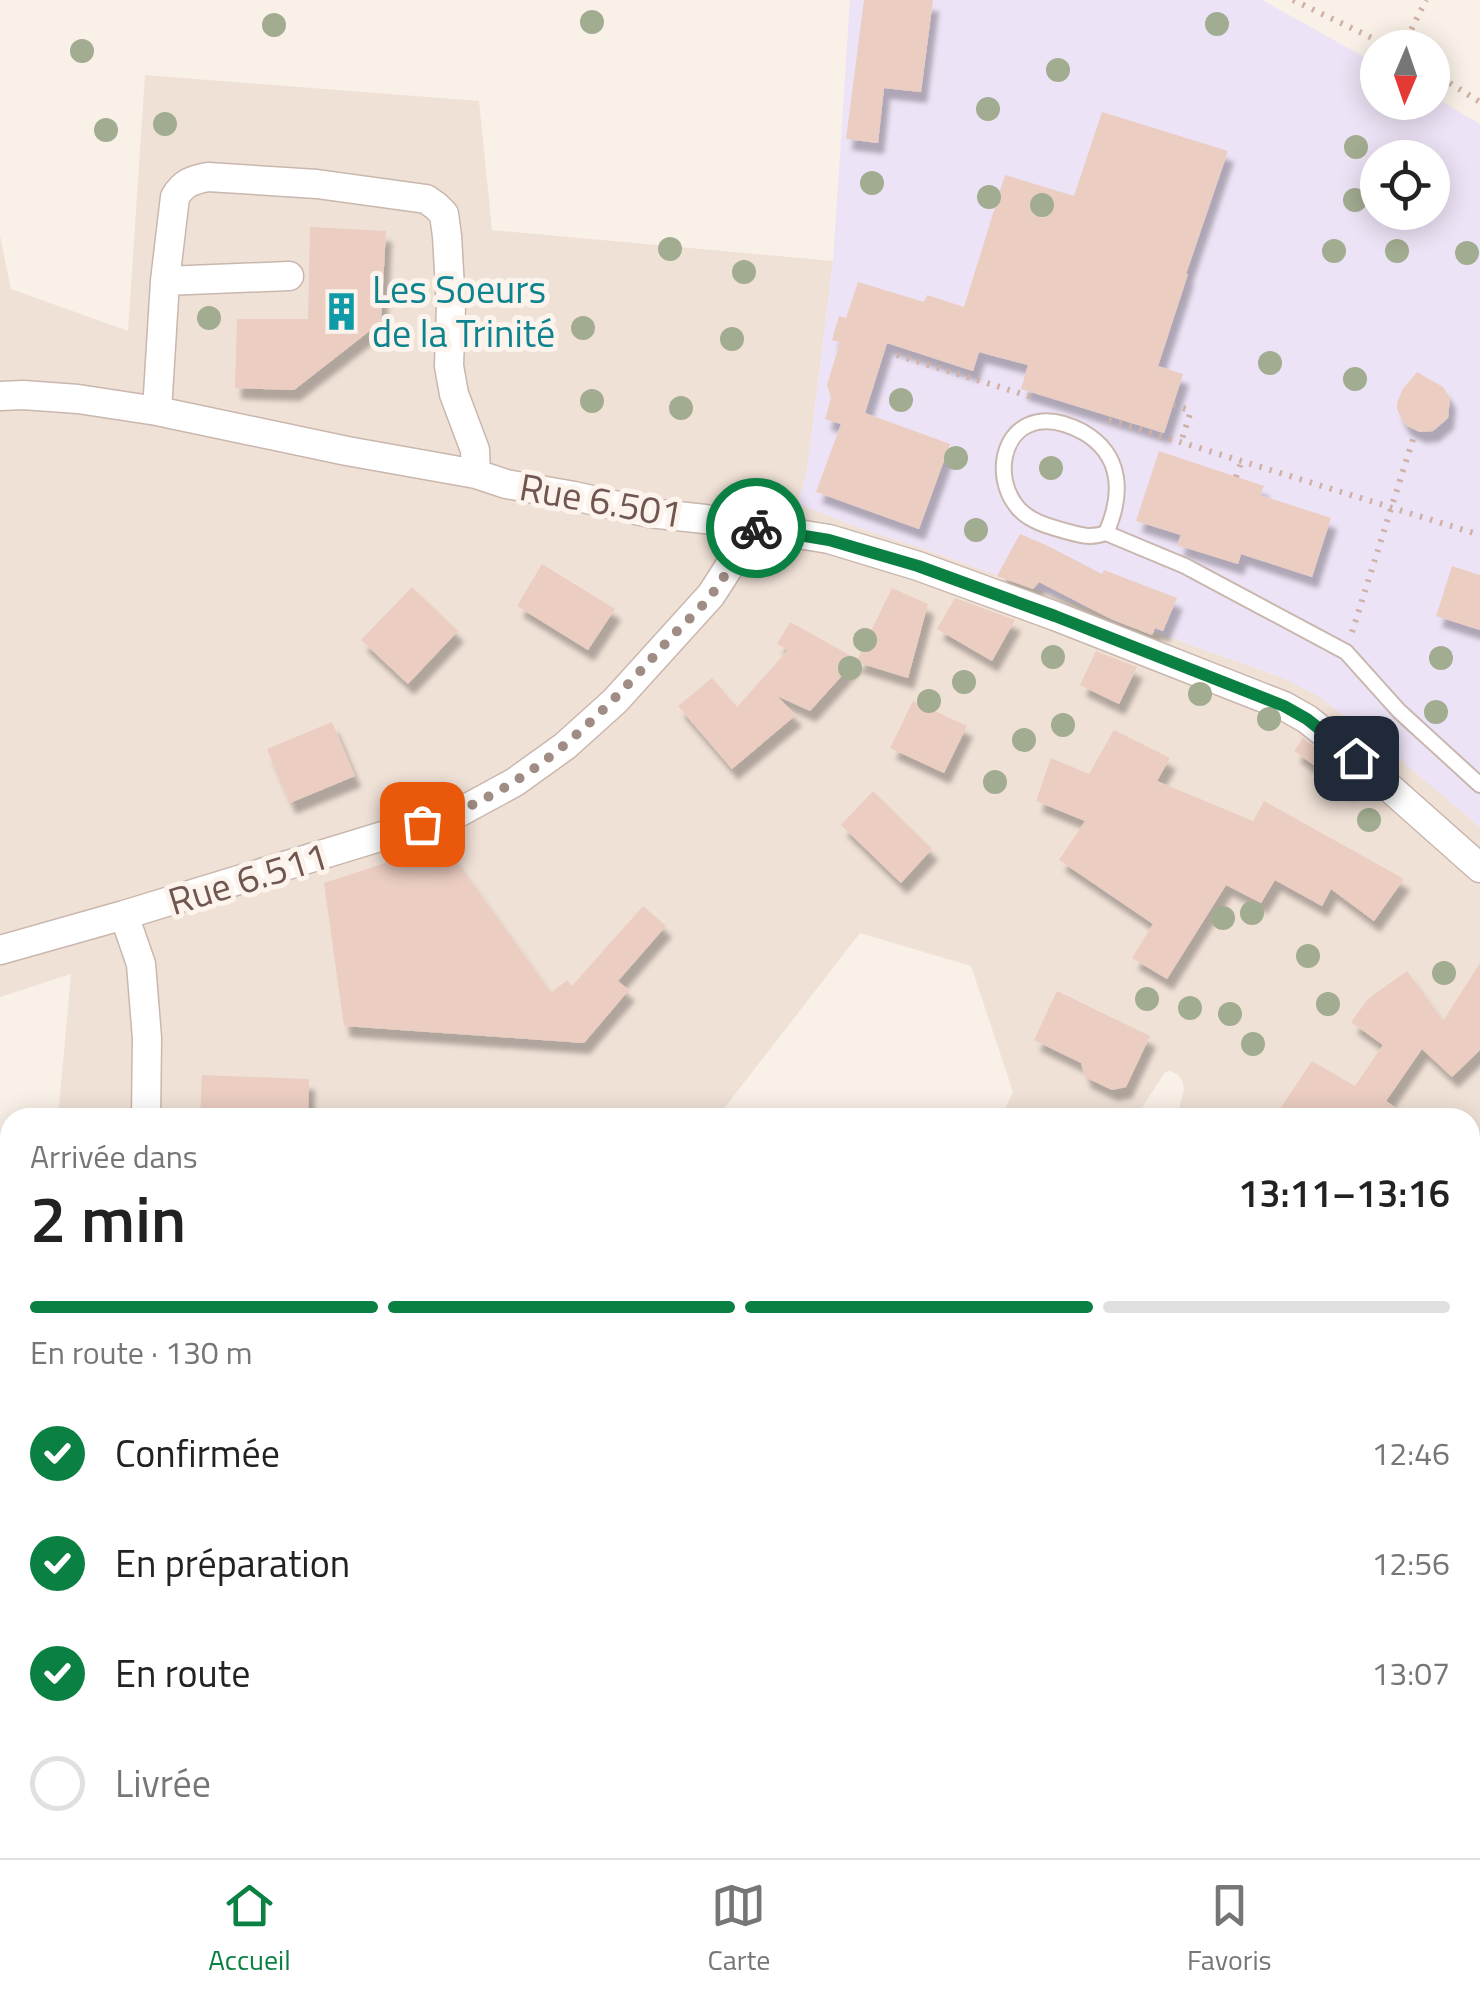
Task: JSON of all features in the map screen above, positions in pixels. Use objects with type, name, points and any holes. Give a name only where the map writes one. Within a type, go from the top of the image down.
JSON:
[{"type":"street","points":[[157,412],[165,281],[175,197],[181,186],[208,177],[318,184],[426,198],[444,214],[451,306],[449,366],[454,394],[475,450],[476,474]]},
{"type":"street","points":[[165,281],[289,276]]},
{"type":"street","name":"Rue 6.501","points":[[0,396],[78,399],[157,412],[476,474],[506,484],[649,513],[705,518],[829,540],[918,566],[1284,706],[1356,758],[1480,868]]},
{"type":"street","name":"Rue 6.511","points":[[146,1108],[147,1038],[141,964],[124,914],[458,814],[515,782],[565,746],[615,700],[711,595],[738,554],[748,527]]},
{"type":"street","points":[[0,950],[124,914]]},
{"type":"lane","points":[[1106,533],[1113,517],[1117,484],[1114,462],[1104,447],[1072,426],[1052,422],[1036,422],[1012,439],[1004,454],[1003,468],[1015,506],[1037,522],[1094,538],[1106,533],[1186,566],[1346,652],[1399,712],[1480,785]]},
{"type":"path","points":[[1294,0],[1360,32]]},
{"type":"path","points":[[1411,30],[1426,0]]},
{"type":"path","points":[[1450,83],[1480,102]]},
{"type":"path","points":[[897,356],[1048,402]]},
{"type":"path","points":[[1173,406],[1190,414],[1181,442]]},
{"type":"path","points":[[1105,419],[1480,536]]},
{"type":"path","points":[[1346,652],[1415,433]]},
{"type":"path","points":[[1236,477],[1242,460]]},
{"type":"shaded area","points":[[850,0],[1262,0],[1360,55],[1360,120],[1450,120],[1450,106],[1480,124],[1480,827],[1317,695],[1286,679],[798,504],[807,471],[833,261]]},
{"type":"shaded area","points":[[145,75],[479,101],[492,230],[833,261],[807,471],[798,504],[1286,679],[1317,695],[1480,827],[1480,1108],[1179,1108],[1182,1080],[1170,1071],[1165,1072],[1142,1108],[1005,1108],[1013,1092],[971,966],[860,933],[724,1108],[59,1108],[71,974],[0,997],[0,236],[11,289],[128,331]]},
{"type":"building","points":[[864,0],[933,0],[921,92],[884,88],[878,143],[846,139]]},
{"type":"building","points":[[1102,112],[1228,151],[1158,366],[1183,374],[1164,433],[1021,389],[1028,365],[979,352],[973,371],[887,343],[865,413],[950,444],[919,529],[816,492],[841,424],[825,419],[831,398],[827,385],[840,342],[832,340],[839,316],[846,318],[858,282],[924,302],[927,295],[964,307],[1005,175],[1074,196]]},
{"type":"building","name":"Les Soeurs de la Trinité","points":[[310,227],[386,231],[381,322],[294,390],[235,388],[237,319],[308,319]]},
{"type":"building","points":[[1417,372],[1443,387],[1450,398],[1448,418],[1433,431],[1420,432],[1407,426],[1397,409],[1402,390]]},
{"type":"building","points":[[1159,451],[1264,486],[1260,495],[1331,518],[1312,577],[1241,554],[1238,564],[1177,545],[1181,535],[1136,521]]},
{"type":"building","points":[[1020,534],[1102,574],[1104,570],[1177,598],[1163,631],[1155,628],[1152,635],[1111,619],[1039,582],[1033,589],[997,576]]},
{"type":"building","points":[[542,564],[615,609],[588,650],[517,606]]},
{"type":"building","points":[[1452,566],[1480,575],[1480,630],[1436,616]]},
{"type":"building","points":[[412,587],[458,631],[408,684],[361,640]]},
{"type":"building","points":[[892,588],[928,604],[908,678],[856,662]]},
{"type":"building","points":[[955,598],[1015,620],[992,661],[937,629]]},
{"type":"building","points":[[790,622],[857,659],[810,711],[777,696],[796,715],[732,769],[678,706],[712,678],[737,707],[788,650],[777,644]]},
{"type":"building","points":[[1096,651],[1137,667],[1119,704],[1080,685]]},
{"type":"building","points":[[913,701],[967,726],[944,773],[890,748]]},
{"type":"building","points":[[332,722],[355,776],[290,803],[267,749]]},
{"type":"building","points":[[1114,730],[1170,758],[1157,781],[1253,821],[1264,801],[1404,879],[1374,921],[1331,889],[1322,906],[1275,880],[1261,903],[1226,885],[1167,979],[1132,958],[1153,924],[1059,860],[1085,821],[1036,801],[1051,758],[1089,774]]},
{"type":"building","points":[[1303,738],[1356,781],[1349,790],[1294,751]]},
{"type":"building","points":[[873,791],[932,849],[901,883],[841,825]]},
{"type":"building","points":[[444,844],[551,993],[567,980],[572,986],[643,906],[666,926],[618,981],[629,990],[584,1043],[344,1026],[324,883]]},
{"type":"building","points":[[1480,963],[1480,1050],[1452,1077],[1422,1049],[1386,1101],[1396,1108],[1281,1108],[1312,1061],[1355,1086],[1383,1045],[1351,1022],[1368,999],[1407,971],[1443,1021]]},
{"type":"building","points":[[1057,991],[1150,1036],[1126,1087],[1112,1090],[1085,1077],[1081,1063],[1034,1040]]},
{"type":"building","points":[[202,1075],[309,1079],[308,1108],[200,1108]]},
{"type":"way so far","points":[[422,824],[458,814],[515,782],[565,746],[615,700],[711,595],[738,554],[748,527],[756,528]]},
{"type":"place","name":"Les Soeurs de la Trinité","points":[[342,311]]},
{"type":"route","points":[[756,528],[829,540],[918,566],[1055,616],[1284,706],[1356,758]]}]
